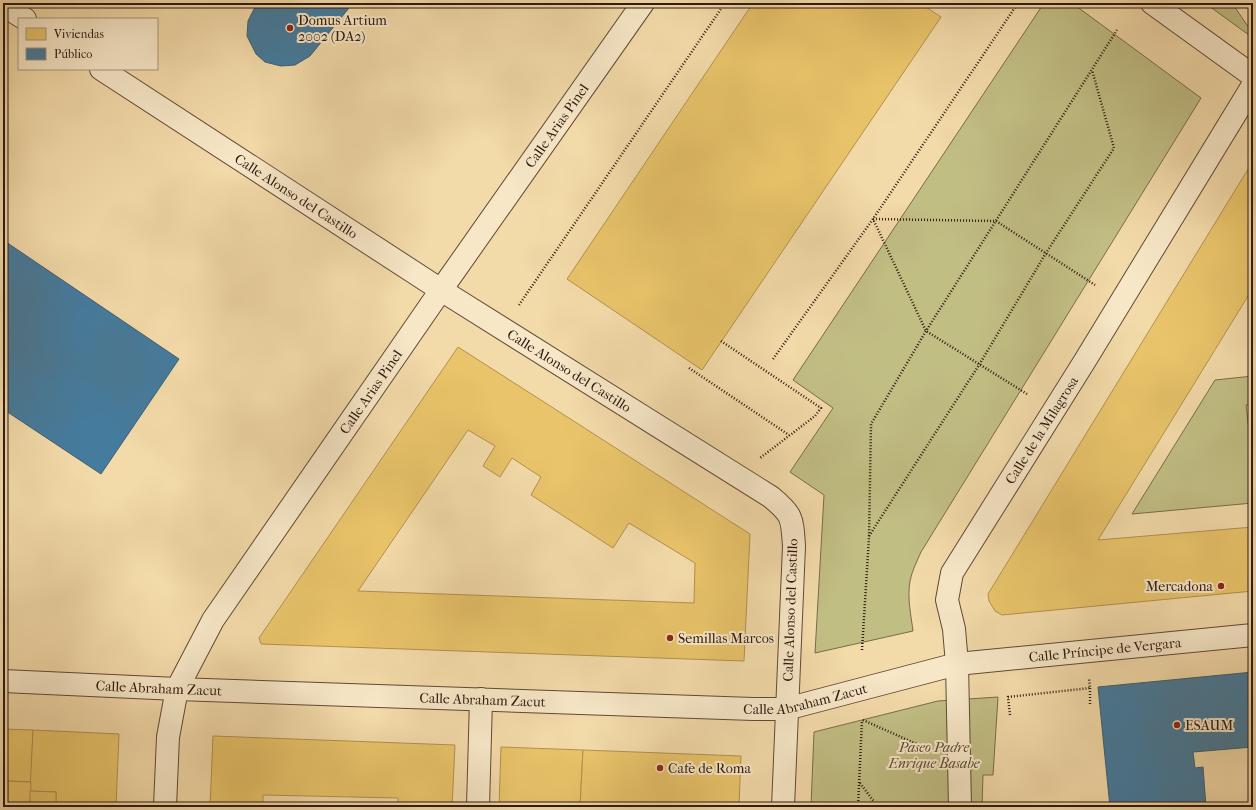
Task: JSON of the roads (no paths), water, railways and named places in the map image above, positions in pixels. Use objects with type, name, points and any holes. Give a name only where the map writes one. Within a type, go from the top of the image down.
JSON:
[{"type":"street","name":"Calle Arias Pinel","points":[[165,807],[168,737],[177,689],[213,620],[441,290],[643,3]]},
{"type":"street","points":[[1152,3],[1253,76]]},
{"type":"street","points":[[3,5],[22,18]]},
{"type":"street","name":"Calle Alonso del Castillo","points":[[103,70],[441,290],[771,497],[785,508],[792,521],[794,546],[783,807]]},
{"type":"street","name":"Calle de la Milagrosa","points":[[960,807],[957,664],[954,629],[947,600],[952,573],[1086,359],[1253,85]]},
{"type":"street","name":"Calle Príncipe de Vergara","points":[[957,664],[1253,635]]},
{"type":"street","name":"Calle Abraham Zacut","points":[[3,681],[177,689],[786,709],[957,664]]},
{"type":"street","points":[[478,807],[481,699]]},
{"type":"place","name":"Domus Artium 2002 (DA2)","points":[[290,28]]},
{"type":"place","name":"Mercadona","points":[[1221,586]]},
{"type":"place","name":"Semillas Marcos","points":[[670,638]]},
{"type":"place","name":"ESAUM","points":[[1177,725]]},
{"type":"place","name":"Cafe de Roma","points":[[660,768]]},
{"type":"park label","name":"Paseo Padre Enrique Basabe","points":[[934,756]]}]
